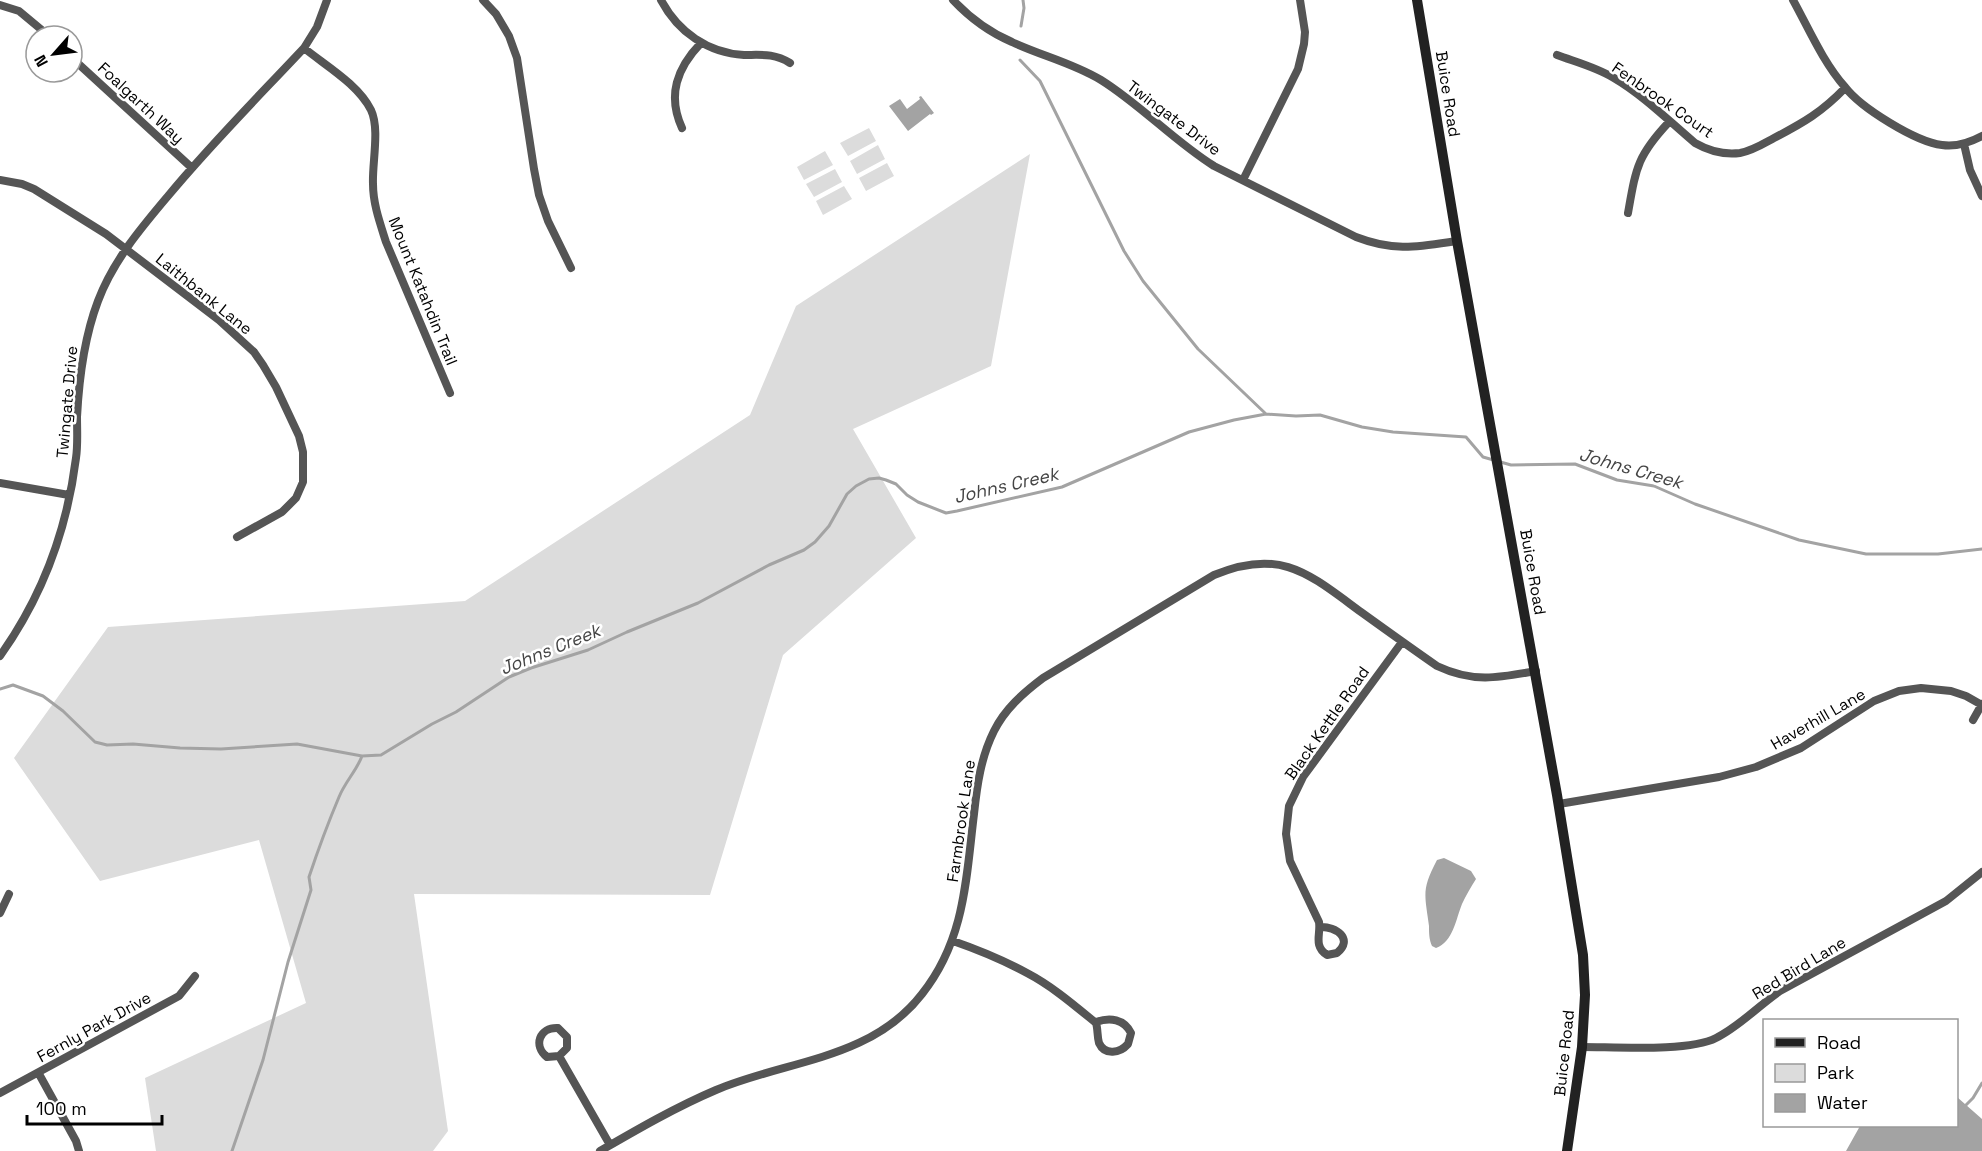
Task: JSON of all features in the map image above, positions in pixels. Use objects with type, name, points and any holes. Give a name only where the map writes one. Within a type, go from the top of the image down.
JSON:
[{"type":"street","name":"Twingate Drive","points":[[0,656],[25,617],[48,570],[64,525],[76,457],[81,374],[87,337],[99,300],[134,236],[192,168],[304,48],[317,27],[327,0]]},
{"type":"street","points":[[483,0],[496,14],[509,36],[517,58],[539,195],[548,221],[571,268]]},
{"type":"street","points":[[662,0],[669,14],[684,31],[701,43],[729,53],[775,56],[790,63]]},
{"type":"street","name":"Twingate Drive","points":[[953,0],[974,19],[1011,42],[1076,67],[1101,80],[1126,97],[1199,157],[1356,237],[1374,244],[1409,248],[1457,241]]},
{"type":"street","points":[[1243,180],[1298,69],[1305,32],[1300,0]]},
{"type":"street","name":"Buice Road","points":[[1417,0],[1457,241],[1559,804],[1582,955],[1585,994],[1582,1047],[1567,1151]]},
{"type":"street","points":[[1793,0],[1845,88],[1872,111],[1919,138],[1944,146],[1964,144],[1982,136]]},
{"type":"street","points":[[0,5],[19,11],[35,24]]},
{"type":"street","points":[[682,128],[674,105],[675,86],[685,63],[701,43]]},
{"type":"street","name":"Mount Katahdin Trail","points":[[304,48],[352,86],[372,111],[375,128],[373,188],[378,219],[450,393]]},
{"type":"street","name":"Fenbrook Court","points":[[1557,55],[1614,78],[1695,143],[1722,153],[1740,153],[1755,148],[1807,121],[1828,106],[1845,88]]},
{"type":"street","name":"Foalgarth Way","points":[[84,69],[192,168]]},
{"type":"street","points":[[1628,213],[1640,159],[1651,141],[1669,122]]},
{"type":"street","points":[[1964,144],[1970,170],[1982,196]]},
{"type":"street","name":"Laithbank Lane","points":[[0,180],[34,189],[106,234],[219,320],[254,352],[276,387],[299,436],[303,453],[303,482],[296,498],[282,512],[237,537]]},
{"type":"street","points":[[0,483],[69,495]]},
{"type":"street","name":"Farmbrook Lane","points":[[600,1151],[675,1109],[717,1090],[768,1071],[837,1053],[875,1036],[901,1017],[921,996],[940,969],[953,940],[962,905],[978,780],[984,753],[1007,711],[1024,692],[1043,678],[1214,575],[1233,567],[1253,563],[1281,565],[1308,574],[1437,666],[1465,677],[1493,679],[1536,671]]},
{"type":"street","name":"Black Kettle Road","points":[[1320,927],[1290,861],[1286,834],[1289,806],[1303,777],[1402,642]]},
{"type":"street","name":"Haverhill Lane","points":[[1559,804],[1719,777],[1756,767],[1801,748],[1874,701],[1899,691],[1921,688],[1951,691],[1982,704]]},
{"type":"street","points":[[1972,720],[1982,704]]},
{"type":"street","name":"Red Bird Lane","points":[[1582,1047],[1684,1046],[1713,1039],[1732,1029],[1760,1004],[1780,991],[1946,901],[1982,872]]},
{"type":"street","points":[[0,913],[9,894]]},
{"type":"street","points":[[953,940],[991,955],[1029,974],[1062,995],[1096,1022],[1100,1045],[1106,1050],[1118,1052],[1128,1044],[1131,1033],[1125,1023],[1110,1019],[1096,1022]]},
{"type":"street","name":"Fernly Park Drive","points":[[0,1093],[39,1074],[178,996],[195,976]]},
{"type":"street","points":[[559,1056],[610,1145]]},
{"type":"street","points":[[39,1074],[76,1141],[78,1151]]},
{"type":"green space","points":[[869,128],[876,141],[848,156],[840,143]]},
{"type":"green space","points":[[878,145],[885,159],[857,174],[850,161]]},
{"type":"green space","points":[[825,151],[833,165],[804,180],[797,167]]},
{"type":"green space","points":[[1030,154],[991,366],[853,429],[916,538],[783,655],[710,895],[414,894],[448,1131],[433,1151],[156,1151],[145,1078],[306,1003],[259,840],[100,881],[14,758],[108,627],[465,601],[750,415],[796,306]]},
{"type":"green space","points":[[887,163],[894,176],[866,191],[859,178]]},
{"type":"green space","points":[[835,169],[842,182],[814,197],[806,184]]},
{"type":"green space","points":[[844,186],[852,199],[823,215],[816,201]]},
{"type":"water","points":[[921,96],[934,113],[908,131],[889,106],[900,99],[907,109]]},
{"type":"water","points":[[1444,858],[1471,871],[1476,879],[1462,904],[1450,935],[1442,945],[1436,948],[1432,946],[1430,938],[1426,886],[1437,860]]},
{"type":"water","points":[[1958,1098],[1982,1119],[1982,1151],[1846,1151],[1859,1127],[1958,1127]]},
{"type":"waterway","points":[[1021,26],[1023,0]]},
{"type":"waterway","points":[[1020,60],[1040,81],[1124,251],[1143,281],[1198,349],[1266,414]]},
{"type":"waterway","name":"Johns Creek","points":[[0,689],[13,685],[43,696],[63,711],[95,742],[107,745],[133,744],[221,749],[297,744],[362,756],[381,755],[456,712],[509,677],[588,650],[698,603],[769,565],[804,550],[815,542],[829,526],[847,494],[869,479],[879,478],[896,484],[918,502],[946,513],[1062,487],[1189,432],[1266,414],[1320,415],[1362,427],[1393,432],[1466,437],[1483,457],[1511,465],[1575,464],[1617,480],[1654,486],[1695,504],[1799,540],[1866,554],[1938,554],[1982,549]]},
{"type":"waterway","points":[[232,1151],[263,1060],[288,962],[311,890],[309,877],[339,797],[362,756]]},
{"type":"waterway","points":[[1966,1105],[1982,1083]]}]
